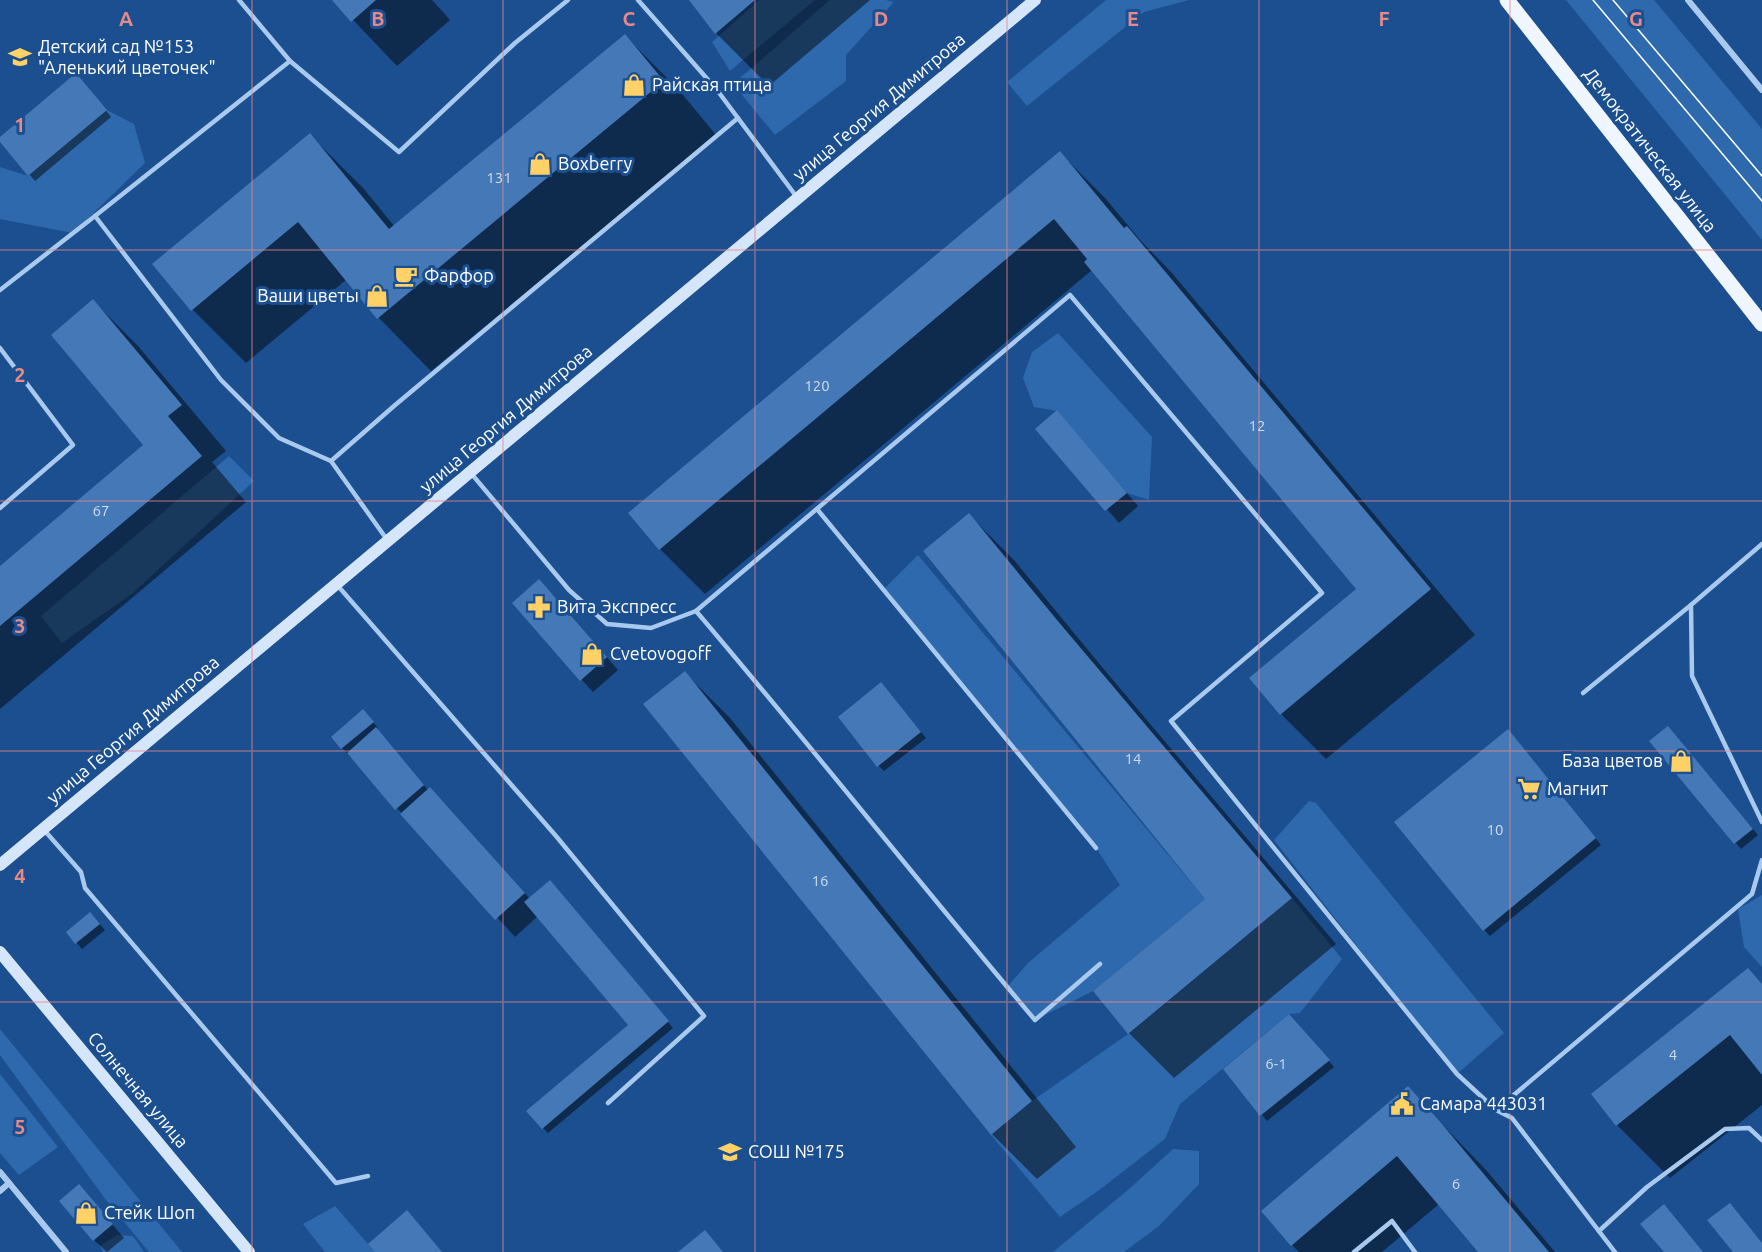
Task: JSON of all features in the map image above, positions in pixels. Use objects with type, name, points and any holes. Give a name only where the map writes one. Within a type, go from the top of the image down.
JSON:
[{"type":"main road","name":"улица Георгия Димитрова","points":[[0,865],[1035,0]]},
{"type":"main road","name":"Демократическая улица","points":[[1508,0],[1762,324]]},
{"type":"main road","name":"Солнечная улица","points":[[0,952],[249,1252]]},
{"type":"street","points":[[1688,0],[1762,90]]},
{"type":"street","points":[[0,1172],[66,1252]]},
{"type":"street","points":[[0,1191],[9,1183]]},
{"type":"lane","points":[[239,0],[290,61],[399,152],[515,43],[568,0]]},
{"type":"lane","points":[[638,0],[717,90],[798,198]]},
{"type":"lane","points":[[0,290],[290,61]]},
{"type":"lane","points":[[331,461],[738,118]]},
{"type":"lane","points":[[95,216],[221,380],[279,438],[331,461],[388,540]]},
{"type":"lane","points":[[470,472],[568,590],[607,624],[651,628],[696,611],[1070,295],[1322,593],[1171,721],[1457,1074],[1496,1110],[1512,1118],[1615,1252]]},
{"type":"lane","points":[[0,348],[72,445],[0,508]]},
{"type":"lane","points":[[817,509],[1096,848]]},
{"type":"lane","points":[[1583,693],[1762,544]]},
{"type":"lane","points":[[337,584],[556,836],[704,1016],[609,1103]]},
{"type":"lane","points":[[1691,605],[1692,676],[1762,822]]},
{"type":"lane","points":[[696,611],[768,695],[939,906],[1035,1020],[1100,964]]},
{"type":"lane","points":[[43,829],[81,872],[85,888],[336,1184],[368,1176]]},
{"type":"lane","points":[[1496,1110],[1752,894],[1762,860]]},
{"type":"lane","points":[[1599,1231],[1647,1187],[1725,1129],[1749,1128],[1762,1140]]},
{"type":"lane","points":[[1354,1252],[1392,1221],[1415,1252]]},
{"type":"shaded area","points":[[759,0],[815,0],[730,71],[712,42]]},
{"type":"shaded area","points":[[830,0],[894,2],[846,55],[846,81],[775,135],[733,84]]},
{"type":"shaded area","points":[[1106,0],[1189,0],[1144,12],[1027,106],[1007,82]]},
{"type":"shaded area","points":[[1566,0],[1654,0],[1762,129],[1762,240]]},
{"type":"shaded area","points":[[107,110],[134,124],[145,163],[73,233],[0,219],[0,167],[28,176]]},
{"type":"shaded area","points":[[1058,333],[1152,437],[1149,500],[1127,493],[1057,411],[1034,407],[1023,378],[1032,352]]},
{"type":"shaded area","points":[[229,456],[254,481],[133,593],[62,643],[41,616]]},
{"type":"shaded area","points":[[918,555],[1205,899],[1093,991],[1035,1020],[1007,987],[1028,963],[1120,885],[1096,848],[884,589]]},
{"type":"shaded area","points":[[1309,801],[1316,803],[1504,1033],[1457,1074],[1274,840]]},
{"type":"shaded area","points":[[1762,895],[1762,967],[1744,947],[1738,909]]},
{"type":"shaded area","points":[[1292,898],[1342,959],[1300,1013],[1289,1014],[1180,1104],[1165,1139],[1060,1217],[991,1135],[1032,1101],[1128,1034]]},
{"type":"shaded area","points":[[0,1029],[182,1252],[149,1252],[106,1200],[0,1055]]},
{"type":"shaded area","points":[[0,1074],[58,1147],[19,1175],[0,1153]]},
{"type":"shaded area","points":[[1173,1149],[1199,1151],[1199,1184],[1159,1226],[1124,1252],[1053,1252],[1129,1189]]},
{"type":"shaded area","points":[[335,1206],[375,1252],[325,1252],[303,1224]]},
{"type":"shaded area","points":[[117,1235],[133,1236],[144,1252],[103,1252],[100,1246]]},
{"type":"building","points":[[332,0],[376,0],[351,22]]},
{"type":"building","points":[[689,0],[755,0],[715,34]]},
{"type":"building","points":[[625,34],[664,81],[377,319],[298,222],[191,311],[152,264],[310,133],[389,229]]},
{"type":"building","points":[[76,73],[107,110],[28,176],[0,142],[0,137]]},
{"type":"building","points":[[1060,151],[1124,228],[1127,226],[1431,589],[1280,715],[1249,678],[1356,589],[1084,262],[1087,259],[1054,219],[659,550],[628,513]]},
{"type":"building","points":[[93,299],[182,405],[168,416],[202,456],[0,626],[0,566],[143,445],[51,335]]},
{"type":"building","points":[[1057,410],[1127,493],[1105,511],[1035,429]]},
{"type":"building","points":[[969,513],[1292,898],[1128,1034],[1093,991],[1205,899],[923,551]]},
{"type":"building","points":[[539,579],[607,657],[580,681],[512,603]]},
{"type":"building","points":[[685,671],[1032,1101],[991,1135],[643,704]]},
{"type":"building","points":[[881,682],[921,732],[877,767],[838,717]]},
{"type":"building","points":[[363,709],[374,722],[341,749],[331,737]]},
{"type":"building","points":[[1668,726],[1753,829],[1734,844],[1649,741]]},
{"type":"building","points":[[376,727],[424,785],[395,810],[347,753]]},
{"type":"building","points":[[1508,729],[1596,838],[1483,931],[1394,822]]},
{"type":"building","points":[[430,787],[525,893],[495,920],[400,814]]},
{"type":"building","points":[[550,880],[669,1021],[542,1129],[526,1111],[628,1025],[524,902]]},
{"type":"building","points":[[90,912],[100,924],[75,944],[66,932]]},
{"type":"building","points":[[1748,968],[1762,984],[1762,1075],[1730,1035],[1616,1126],[1591,1094]]},
{"type":"building","points":[[1289,1014],[1330,1060],[1260,1116],[1223,1069]]},
{"type":"building","points":[[1408,1086],[1549,1252],[1478,1252],[1397,1156],[1291,1246],[1261,1211]]},
{"type":"building","name":"Стейк Шоп","points":[[79,1184],[113,1224],[93,1241],[59,1201]]},
{"type":"building","points":[[1730,1203],[1762,1243],[1762,1252],[1733,1252],[1707,1220]]},
{"type":"building","points":[[1664,1204],[1703,1252],[1664,1252],[1640,1224]]},
{"type":"building","points":[[407,1210],[442,1252],[375,1252],[368,1244]]},
{"type":"building","points":[[705,1230],[723,1252],[678,1252]]},
{"type":"tram line","points":[[1593,0],[1762,201]]},
{"type":"tram line","points":[[1613,0],[1762,176]]},
{"type":"place","name":"Детский сад №153 \"Аленький цветочек\"","points":[[20,57]]},
{"type":"place","name":"Райская птица","points":[[634,85]]},
{"type":"place","name":"Boxberry","points":[[540,164]]},
{"type":"place","name":"Фарфор","points":[[406,276]]},
{"type":"place","name":"Ваши цветы","points":[[377,296]]},
{"type":"place","name":"Вита Экспресс","points":[[539,607]]},
{"type":"place","name":"Cvetovogoff","points":[[592,654]]},
{"type":"place","name":"База цветов","points":[[1681,761]]},
{"type":"place","name":"Магнит","points":[[1529,789]]},
{"type":"place","name":"Самара 443031","points":[[1402,1104]]},
{"type":"place","name":"СОШ №175","points":[[730,1152]]},
{"type":"place","name":"Стейк Шоп","points":[[86,1213]]}]
